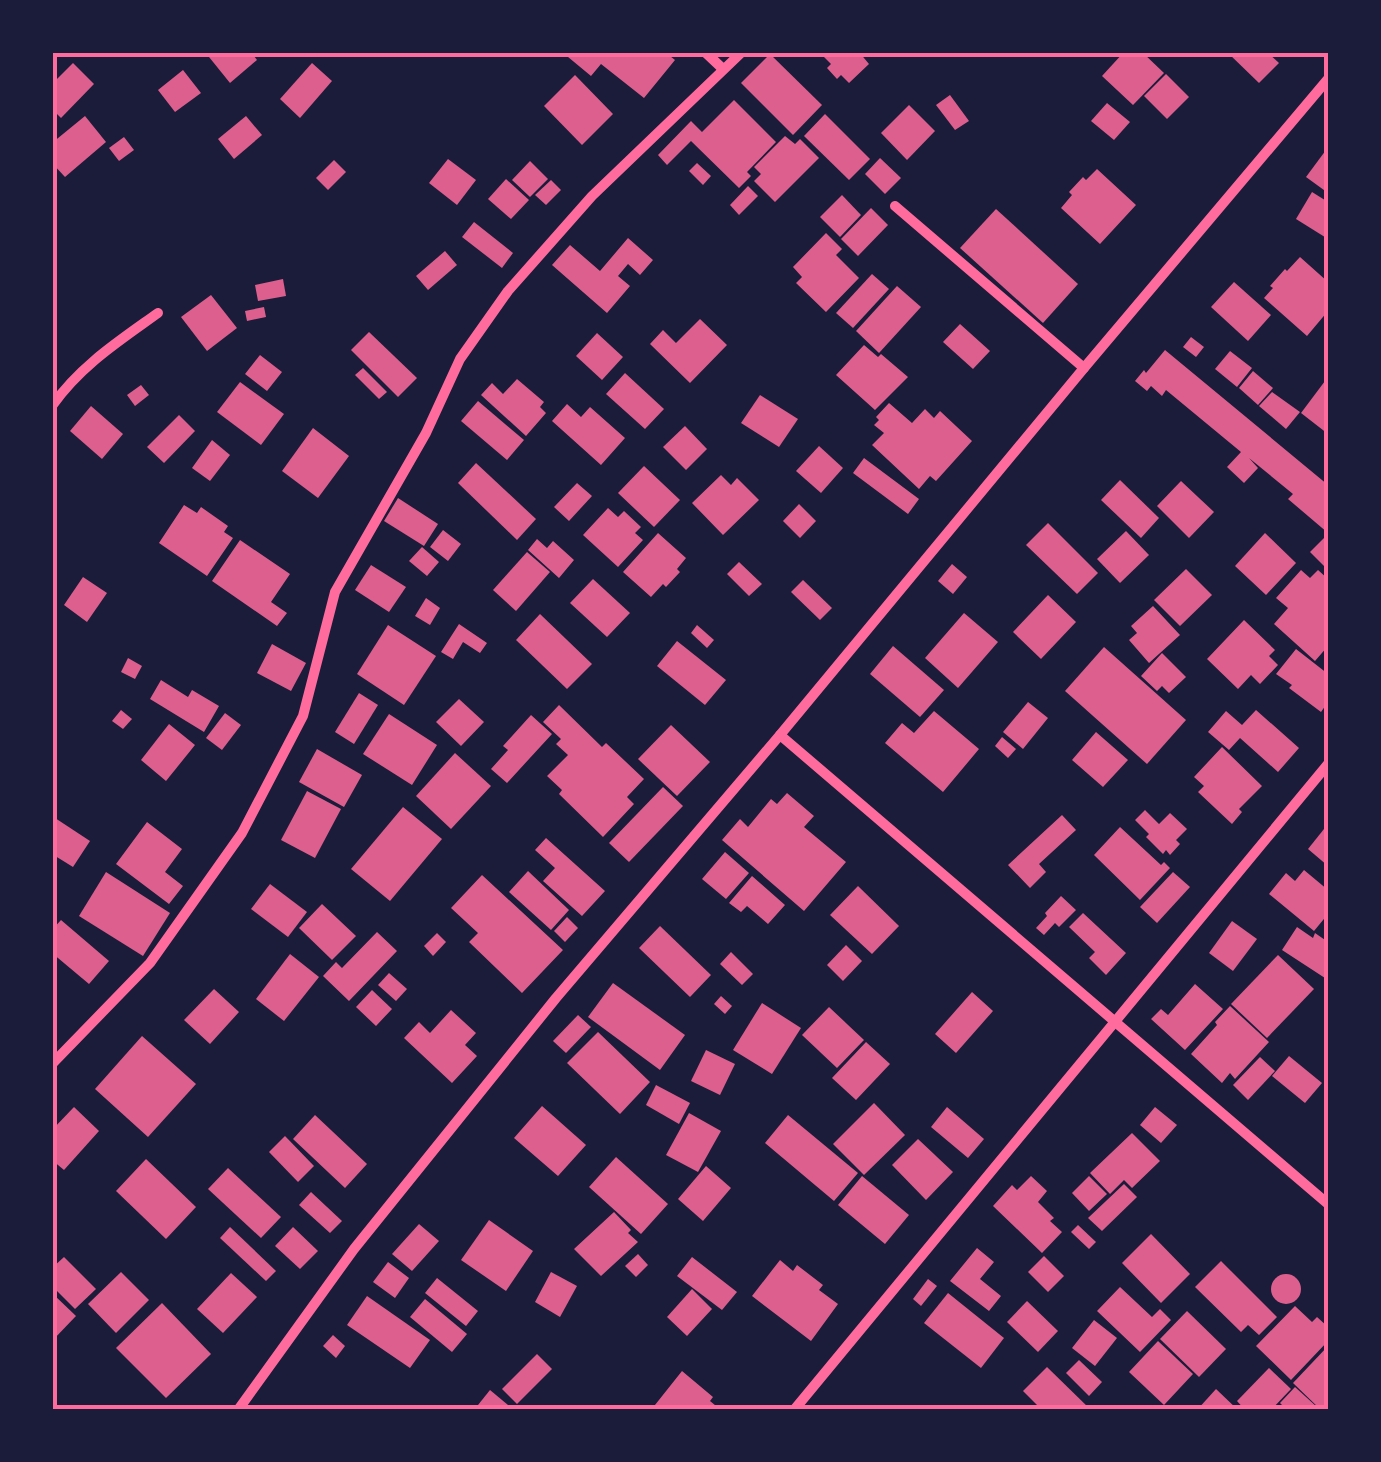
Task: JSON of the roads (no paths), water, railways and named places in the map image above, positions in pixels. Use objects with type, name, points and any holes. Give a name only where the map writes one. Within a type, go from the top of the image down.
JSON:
[{"type":"street","points":[[705,52],[723,69]]},
{"type":"street","points":[[52,1064],[150,963],[242,832],[303,716],[335,592],[426,433],[460,359],[508,290],[592,196],[742,52]]},
{"type":"street","points":[[238,1410],[366,1234],[556,998],[1328,79]]},
{"type":"street","points":[[895,206],[1084,368]]},
{"type":"street","points":[[52,406],[94,359],[158,312]]},
{"type":"street","points":[[780,735],[1328,1204]]},
{"type":"street","points":[[794,1410],[1328,764]]}]
